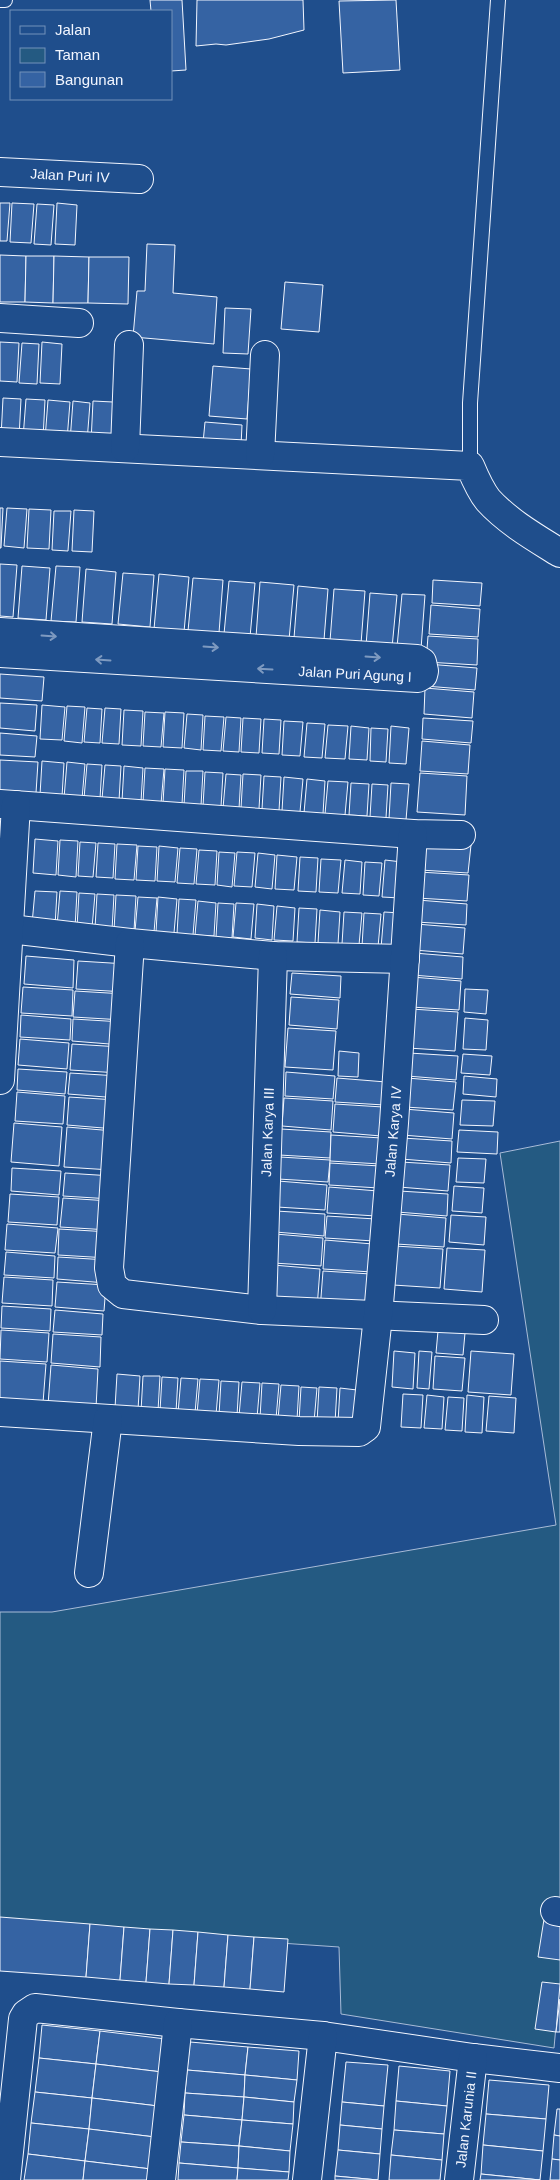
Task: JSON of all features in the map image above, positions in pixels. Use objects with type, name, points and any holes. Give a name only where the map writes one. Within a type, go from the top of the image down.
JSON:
[{"type":"street","name":"Jalan Puri IV","points":[[0,172],[139,178]]},
{"type":"street","points":[[0,318],[79,323]]},
{"type":"street","points":[[125,448],[129,345]]},
{"type":"street","points":[[260,455],[265,355]]},
{"type":"street","points":[[0,442],[470,466],[478,486],[488,500],[524,529],[560,554]]},
{"type":"street","name":"Jalan Puri Agung I","points":[[0,632],[134,652],[418,678],[423,675],[424,671],[422,662],[417,659],[134,652],[0,653]]},
{"type":"street","points":[[0,1080],[10,929],[8,804],[413,834],[462,835]]},
{"type":"street","name":"Jalan Karya IV","points":[[108,1419],[299,1431],[359,1432],[365,1429],[368,1424],[378,1316],[413,834]]},
{"type":"street","points":[[10,929],[130,943],[273,956],[405,959]]},
{"type":"street","points":[[130,943],[109,1268],[112,1285],[123,1294],[262,1310],[484,1320]]},
{"type":"street","name":"Jalan Karya III","points":[[262,1310],[273,956]]},
{"type":"street","points":[[0,1412],[108,1419],[89,1573]]},
{"type":"street","points":[[6,2180],[23,2019],[26,2014],[35,2008],[323,2036],[473,2058],[560,2068]]},
{"type":"street","points":[[161,2180],[178,2023]]},
{"type":"street","points":[[307,2180],[323,2036]]},
{"type":"street","name":"Jalan Karunia II","points":[[459,2180],[473,2058]]},
{"type":"lane","points":[[0,0],[5,0]]},
{"type":"lane","points":[[470,466],[470,403],[498,0]]},
{"type":"green space","points":[[560,1141],[560,1982],[554,2048],[341,2014],[339,1947],[0,1924],[0,1612],[52,1612],[556,1525],[500,1153]]},
{"type":"building","points":[[150,0],[182,0],[186,70],[172,71],[172,10],[151,10]]},
{"type":"building","points":[[197,0],[303,0],[304,30],[269,39],[226,45],[196,46]]},
{"type":"building","points":[[396,0],[400,70],[343,73],[339,1]]},
{"type":"building","points":[[0,203],[10,203],[7,241],[0,241]]},
{"type":"building","points":[[12,203],[34,204],[31,243],[10,242]]},
{"type":"building","points":[[57,203],[77,205],[75,245],[55,244]]},
{"type":"building","points":[[37,204],[54,205],[51,245],[34,244]]},
{"type":"building","points":[[147,244],[175,245],[173,293],[217,297],[214,344],[133,337],[137,291],[145,291]]},
{"type":"building","points":[[0,255],[26,256],[25,302],[0,302]]},
{"type":"building","points":[[26,256],[54,256],[53,303],[25,302]]},
{"type":"building","points":[[54,256],[89,257],[88,303],[53,303]]},
{"type":"building","points":[[89,257],[129,257],[128,304],[88,303]]},
{"type":"building","points":[[285,282],[323,285],[319,332],[281,329]]},
{"type":"building","points":[[225,308],[251,309],[248,354],[223,353]]},
{"type":"building","points":[[0,342],[19,343],[17,382],[0,381]]},
{"type":"building","points":[[42,342],[62,344],[60,384],[40,383]]},
{"type":"building","points":[[22,343],[39,344],[37,384],[19,383]]},
{"type":"building","points":[[213,366],[251,369],[247,419],[209,416]]},
{"type":"building","points":[[3,398],[21,399],[19,438],[1,437]]},
{"type":"building","points":[[26,399],[45,400],[43,439],[23,438]]},
{"type":"building","points":[[48,400],[70,402],[67,440],[45,439]]},
{"type":"building","points":[[73,401],[90,403],[87,442],[70,441]]},
{"type":"building","points":[[93,401],[113,402],[111,443],[91,442]]},
{"type":"building","points":[[205,422],[242,425],[241,446],[203,443]]},
{"type":"building","points":[[0,508],[3,508],[1,548],[0,548]]},
{"type":"building","points":[[7,508],[27,509],[24,548],[4,546]]},
{"type":"building","points":[[29,509],[51,510],[49,549],[27,548]]},
{"type":"building","points":[[74,510],[94,511],[92,552],[72,551]]},
{"type":"building","points":[[54,511],[71,511],[68,551],[52,550]]},
{"type":"building","points":[[0,564],[17,565],[13,617],[0,616]]},
{"type":"building","points":[[22,566],[50,568],[46,620],[18,618]]},
{"type":"building","points":[[56,566],[80,567],[76,622],[51,621]]},
{"type":"building","points":[[86,569],[116,572],[112,624],[82,622]]},
{"type":"building","points":[[123,573],[154,575],[150,627],[118,624]]},
{"type":"building","points":[[159,574],[189,577],[184,632],[154,629]]},
{"type":"building","points":[[193,578],[223,580],[219,633],[188,631]]},
{"type":"building","points":[[433,580],[482,583],[480,606],[432,603]]},
{"type":"building","points":[[229,581],[255,583],[250,637],[224,634]]},
{"type":"building","points":[[260,582],[294,585],[289,640],[256,637]]},
{"type":"building","points":[[298,586],[328,589],[324,640],[294,638]]},
{"type":"building","points":[[334,589],[365,591],[361,644],[330,641]]},
{"type":"building","points":[[370,593],[397,595],[392,648],[366,646]]},
{"type":"building","points":[[402,594],[425,595],[421,649],[397,647]]},
{"type":"building","points":[[431,605],[480,609],[478,637],[429,634]]},
{"type":"building","points":[[428,636],[478,639],[477,665],[426,662]]},
{"type":"building","points":[[427,664],[477,668],[475,690],[425,686]]},
{"type":"building","points":[[0,674],[44,677],[42,701],[0,698]]},
{"type":"building","points":[[425,688],[474,692],[472,718],[424,714]]},
{"type":"building","points":[[0,703],[37,705],[35,731],[0,728]]},
{"type":"building","points":[[42,705],[65,707],[62,740],[40,739]]},
{"type":"building","points":[[67,706],[85,707],[82,743],[64,741]]},
{"type":"building","points":[[87,708],[102,709],[100,743],[84,742]]},
{"type":"building","points":[[105,708],[121,709],[119,744],[102,743]]},
{"type":"building","points":[[124,710],[143,711],[141,746],[122,745]]},
{"type":"building","points":[[145,712],[164,713],[161,747],[143,746]]},
{"type":"building","points":[[165,712],[184,713],[182,748],[163,747]]},
{"type":"building","points":[[187,714],[203,715],[201,750],[184,748]]},
{"type":"building","points":[[205,716],[224,717],[221,751],[203,750]]},
{"type":"building","points":[[226,717],[241,718],[239,752],[223,751]]},
{"type":"building","points":[[243,718],[261,719],[259,753],[241,752]]},
{"type":"building","points":[[423,718],[473,721],[471,743],[422,739]]},
{"type":"building","points":[[264,719],[281,720],[279,754],[262,753]]},
{"type":"building","points":[[284,721],[303,722],[300,756],[282,755]]},
{"type":"building","points":[[307,723],[325,724],[322,758],[304,757]]},
{"type":"building","points":[[328,725],[348,726],[345,759],[325,758]]},
{"type":"building","points":[[351,726],[369,728],[367,760],[349,759]]},
{"type":"building","points":[[391,726],[409,728],[406,764],[389,763]]},
{"type":"building","points":[[371,728],[388,729],[386,762],[370,761]]},
{"type":"building","points":[[0,733],[37,736],[35,757],[0,755]]},
{"type":"building","points":[[422,741],[470,745],[468,774],[420,771]]},
{"type":"building","points":[[0,760],[38,762],[36,793],[0,791]]},
{"type":"building","points":[[42,761],[64,763],[62,797],[40,795]]},
{"type":"building","points":[[67,762],[85,764],[82,799],[64,798]]},
{"type":"building","points":[[87,764],[102,765],[100,799],[84,798]]},
{"type":"building","points":[[105,765],[121,766],[119,801],[102,799]]},
{"type":"building","points":[[124,766],[143,768],[141,802],[122,801]]},
{"type":"building","points":[[145,768],[164,769],[161,804],[143,802]]},
{"type":"building","points":[[165,769],[184,770],[182,804],[163,803]]},
{"type":"building","points":[[186,771],[203,771],[201,806],[184,805]]},
{"type":"building","points":[[205,772],[223,773],[221,807],[203,806]]},
{"type":"building","points":[[420,773],[467,776],[465,815],[417,812]]},
{"type":"building","points":[[226,774],[241,775],[239,809],[223,808]]},
{"type":"building","points":[[243,774],[261,775],[259,809],[241,808]]},
{"type":"building","points":[[264,776],[281,777],[279,811],[262,809]]},
{"type":"building","points":[[284,777],[303,779],[300,812],[282,811]]},
{"type":"building","points":[[307,779],[325,781],[323,814],[304,813]]},
{"type":"building","points":[[328,781],[348,782],[345,815],[325,814]]},
{"type":"building","points":[[351,783],[369,784],[367,816],[349,815]]},
{"type":"building","points":[[391,783],[409,784],[406,820],[389,819]]},
{"type":"building","points":[[372,784],[388,785],[386,818],[370,817]]},
{"type":"building","points":[[35,839],[58,841],[56,875],[33,873]]},
{"type":"building","points":[[60,840],[78,841],[76,877],[58,875]]},
{"type":"building","points":[[422,841],[471,845],[468,873],[420,870]]},
{"type":"building","points":[[80,842],[96,843],[93,877],[78,876]]},
{"type":"building","points":[[98,843],[115,844],[113,878],[96,877]]},
{"type":"building","points":[[117,844],[137,845],[134,880],[115,879]]},
{"type":"building","points":[[138,846],[157,847],[155,881],[136,880]]},
{"type":"building","points":[[159,846],[178,848],[175,882],[157,881]]},
{"type":"building","points":[[180,848],[197,849],[194,884],[177,883]]},
{"type":"building","points":[[199,850],[217,851],[215,885],[196,884]]},
{"type":"building","points":[[219,852],[235,853],[232,887],[217,885]]},
{"type":"building","points":[[237,852],[255,853],[252,887],[234,886]]},
{"type":"building","points":[[258,853],[275,855],[272,889],[255,887]]},
{"type":"building","points":[[277,855],[297,857],[294,890],[275,889]]},
{"type":"building","points":[[300,857],[318,858],[316,892],[298,891]]},
{"type":"building","points":[[321,859],[341,860],[338,893],[319,892]]},
{"type":"building","points":[[345,860],[362,862],[360,894],[342,893]]},
{"type":"building","points":[[385,860],[402,862],[400,898],[382,897]]},
{"type":"building","points":[[365,862],[382,863],[379,896],[363,895]]},
{"type":"building","points":[[419,872],[469,875],[467,901],[417,898]]},
{"type":"building","points":[[35,891],[57,892],[55,926],[32,924]]},
{"type":"building","points":[[60,891],[77,892],[75,928],[57,926]]},
{"type":"building","points":[[79,893],[95,894],[92,928],[77,927]]},
{"type":"building","points":[[97,894],[114,895],[112,930],[95,928]]},
{"type":"building","points":[[116,895],[136,896],[134,931],[114,930]]},
{"type":"building","points":[[138,897],[157,898],[154,932],[135,931]]},
{"type":"building","points":[[158,897],[177,899],[174,933],[156,932]]},
{"type":"building","points":[[179,899],[196,900],[193,935],[177,934]]},
{"type":"building","points":[[418,900],[467,904],[466,925],[416,922]]},
{"type":"building","points":[[198,901],[216,903],[214,936],[195,935]]},
{"type":"building","points":[[218,903],[234,904],[232,938],[216,937]]},
{"type":"building","points":[[236,903],[254,904],[251,939],[233,937]]},
{"type":"building","points":[[257,904],[274,906],[272,940],[255,938]]},
{"type":"building","points":[[277,906],[295,908],[293,941],[274,940]]},
{"type":"building","points":[[299,908],[317,909],[315,943],[297,942]]},
{"type":"building","points":[[320,910],[340,912],[338,944],[318,943]]},
{"type":"building","points":[[344,912],[362,913],[359,945],[342,944]]},
{"type":"building","points":[[384,912],[401,913],[399,949],[381,948]]},
{"type":"building","points":[[364,913],[381,914],[378,947],[362,946]]},
{"type":"building","points":[[416,924],[465,928],[463,954],[414,950]]},
{"type":"building","points":[[414,953],[463,957],[462,979],[412,975]]},
{"type":"building","points":[[26,956],[74,960],[73,988],[24,984]]},
{"type":"building","points":[[78,961],[127,964],[125,992],[76,989]]},
{"type":"building","points":[[292,973],[341,976],[340,998],[290,994]]},
{"type":"building","points":[[412,977],[461,981],[459,1010],[411,1007]]},
{"type":"building","points":[[23,987],[73,990],[72,1016],[21,1013]]},
{"type":"building","points":[[465,989],[488,990],[486,1014],[464,1012]]},
{"type":"building","points":[[75,991],[125,994],[123,1020],[73,1017]]},
{"type":"building","points":[[291,997],[339,1000],[337,1029],[289,1025]]},
{"type":"building","points":[[411,1009],[458,1012],[455,1051],[408,1048]]},
{"type":"building","points":[[21,1015],[71,1019],[70,1040],[20,1037]]},
{"type":"building","points":[[465,1018],[488,1020],[486,1050],[463,1049]]},
{"type":"building","points":[[73,1019],[123,1022],[122,1045],[72,1041]]},
{"type":"building","points":[[288,1028],[336,1031],[333,1070],[285,1067]]},
{"type":"building","points":[[20,1039],[69,1043],[67,1069],[18,1065]]},
{"type":"building","points":[[72,1044],[121,1047],[120,1073],[70,1070]]},
{"type":"building","points":[[339,1051],[359,1053],[358,1077],[338,1076]]},
{"type":"building","points":[[409,1053],[458,1056],[456,1080],[407,1076]]},
{"type":"building","points":[[463,1054],[492,1056],[490,1075],[461,1073]]},
{"type":"building","points":[[18,1069],[67,1072],[65,1094],[17,1090]]},
{"type":"building","points":[[286,1072],[335,1076],[333,1099],[285,1096]]},
{"type":"building","points":[[70,1073],[119,1076],[118,1098],[68,1094]]},
{"type":"building","points":[[464,1076],[497,1079],[496,1097],[463,1094]]},
{"type":"building","points":[[337,1078],[386,1082],[384,1105],[335,1102]]},
{"type":"building","points":[[407,1078],[456,1082],[453,1110],[405,1107]]},
{"type":"building","points":[[17,1092],[65,1096],[63,1124],[15,1121]]},
{"type":"building","points":[[69,1097],[117,1100],[115,1129],[67,1125]]},
{"type":"building","points":[[284,1098],[333,1101],[331,1130],[282,1126]]},
{"type":"building","points":[[462,1100],[495,1101],[493,1126],[460,1125]]},
{"type":"building","points":[[335,1104],[383,1107],[381,1136],[333,1132]]},
{"type":"building","points":[[404,1109],[454,1113],[452,1139],[402,1135]]},
{"type":"building","points":[[14,1123],[62,1127],[59,1166],[11,1162]]},
{"type":"building","points":[[67,1127],[114,1131],[111,1170],[64,1167]]},
{"type":"building","points":[[281,1129],[331,1132],[330,1158],[279,1155]]},
{"type":"building","points":[[459,1130],[498,1132],[497,1154],[457,1152]]},
{"type":"building","points":[[331,1135],[382,1138],[380,1164],[330,1161]]},
{"type":"building","points":[[402,1138],[452,1141],[451,1163],[401,1159]]},
{"type":"building","points":[[280,1157],[330,1160],[328,1182],[278,1179]]},
{"type":"building","points":[[458,1158],[486,1159],[484,1183],[456,1182]]},
{"type":"building","points":[[401,1162],[450,1165],[448,1191],[399,1187]]},
{"type":"building","points":[[330,1163],[380,1166],[379,1188],[329,1185]]},
{"type":"building","points":[[12,1168],[61,1171],[59,1195],[11,1191]]},
{"type":"building","points":[[65,1173],[113,1176],[111,1199],[63,1196]]},
{"type":"building","points":[[278,1181],[327,1185],[325,1210],[277,1207]]},
{"type":"building","points":[[454,1186],[484,1188],[482,1213],[452,1211]]},
{"type":"building","points":[[329,1187],[378,1191],[376,1216],[327,1213]]},
{"type":"building","points":[[399,1191],[448,1194],[447,1216],[397,1212]]},
{"type":"building","points":[[10,1194],[59,1197],[57,1225],[8,1222]]},
{"type":"building","points":[[63,1198],[111,1201],[109,1230],[60,1227]]},
{"type":"building","points":[[276,1211],[325,1214],[324,1236],[275,1232]]},
{"type":"building","points":[[397,1214],[446,1218],[444,1247],[396,1244]]},
{"type":"building","points":[[451,1215],[486,1217],[484,1245],[449,1242]]},
{"type":"building","points":[[327,1216],[376,1219],[374,1241],[325,1238]]},
{"type":"building","points":[[7,1224],[58,1228],[55,1253],[5,1250]]},
{"type":"building","points":[[59,1229],[110,1232],[108,1258],[58,1255]]},
{"type":"building","points":[[275,1234],[323,1238],[321,1266],[273,1263]]},
{"type":"building","points":[[325,1240],[373,1244],[372,1272],[323,1269]]},
{"type":"building","points":[[395,1246],[443,1249],[440,1288],[393,1285]]},
{"type":"building","points":[[447,1248],[485,1250],[482,1292],[444,1289]]},
{"type":"building","points":[[6,1252],[55,1256],[54,1278],[4,1275]]},
{"type":"building","points":[[58,1257],[108,1260],[106,1283],[57,1279]]},
{"type":"building","points":[[273,1265],[320,1269],[317,1308],[270,1304]]},
{"type":"building","points":[[323,1271],[371,1274],[368,1313],[320,1310]]},
{"type":"building","points":[[4,1277],[53,1280],[52,1306],[2,1303]]},
{"type":"building","points":[[57,1282],[106,1285],[104,1311],[55,1307]]},
{"type":"building","points":[[2,1306],[51,1309],[50,1331],[1,1328]]},
{"type":"building","points":[[55,1310],[103,1314],[102,1335],[53,1332]]},
{"type":"building","points":[[1,1330],[49,1333],[47,1362],[0,1359]]},
{"type":"building","points":[[438,1331],[465,1333],[463,1355],[436,1353]]},
{"type":"building","points":[[53,1334],[101,1337],[100,1367],[51,1363]]},
{"type":"building","points":[[394,1351],[415,1353],[413,1389],[392,1387]]},
{"type":"building","points":[[419,1351],[432,1352],[429,1389],[417,1388]]},
{"type":"building","points":[[471,1351],[514,1354],[511,1395],[468,1392]]},
{"type":"building","points":[[435,1356],[465,1358],[462,1391],[433,1389]]},
{"type":"building","points":[[0,1361],[46,1364],[43,1403],[0,1400]]},
{"type":"building","points":[[51,1365],[98,1369],[96,1408],[48,1405]]},
{"type":"building","points":[[117,1374],[140,1376],[138,1410],[115,1408]]},
{"type":"building","points":[[143,1376],[160,1376],[158,1411],[141,1411]]},
{"type":"building","points":[[162,1377],[178,1378],[176,1412],[160,1411]]},
{"type":"building","points":[[181,1378],[198,1379],[195,1413],[178,1413]]},
{"type":"building","points":[[200,1379],[219,1380],[216,1415],[197,1414]]},
{"type":"building","points":[[221,1381],[239,1382],[237,1416],[219,1415]]},
{"type":"building","points":[[242,1382],[260,1383],[257,1418],[239,1416]]},
{"type":"building","points":[[262,1383],[279,1384],[276,1419],[260,1418]]},
{"type":"building","points":[[281,1385],[299,1386],[297,1420],[278,1419]]},
{"type":"building","points":[[301,1387],[317,1388],[314,1422],[299,1421]]},
{"type":"building","points":[[319,1387],[337,1388],[335,1423],[317,1422]]},
{"type":"building","points":[[340,1388],[357,1390],[355,1423],[338,1422]]},
{"type":"building","points":[[403,1394],[423,1395],[421,1428],[401,1427]]},
{"type":"building","points":[[427,1395],[444,1397],[442,1429],[424,1428]]},
{"type":"building","points":[[467,1395],[484,1397],[482,1433],[465,1432]]},
{"type":"building","points":[[489,1396],[516,1398],[514,1433],[486,1431]]},
{"type":"building","points":[[448,1397],[464,1398],[462,1431],[445,1430]]},
{"type":"building","points":[[545,1913],[560,1915],[560,1960],[538,1957]]},
{"type":"building","points":[[0,1917],[90,1924],[86,1977],[0,1971]]},
{"type":"building","points":[[90,1924],[124,1927],[120,1980],[86,1977]]},
{"type":"building","points":[[124,1927],[150,1929],[146,1982],[120,1980]]},
{"type":"building","points":[[150,1929],[173,1930],[169,1984],[146,1982]]},
{"type":"building","points":[[173,1930],[198,1932],[194,1985],[169,1984]]},
{"type":"building","points":[[198,1932],[228,1935],[224,1987],[194,1985]]},
{"type":"building","points":[[228,1935],[254,1937],[250,1989],[224,1987]]},
{"type":"building","points":[[254,1937],[288,1939],[284,1992],[250,1989]]},
{"type":"building","points":[[542,1982],[560,1984],[556,2032],[535,2029]]},
{"type":"building","points":[[560,1999],[560,2032],[556,2032]]},
{"type":"building","points":[[42,2025],[100,2031],[96,2064],[39,2058]]},
{"type":"building","points":[[100,2031],[166,2039],[162,2072],[96,2064]]},
{"type":"building","points":[[190,2042],[248,2047],[245,2075],[187,2070]]},
{"type":"building","points":[[248,2047],[299,2051],[297,2080],[245,2075]]},
{"type":"building","points":[[39,2058],[96,2064],[92,2098],[35,2092]]},
{"type":"building","points":[[346,2062],[388,2065],[384,2106],[342,2102]]},
{"type":"building","points":[[96,2064],[162,2072],[158,2106],[92,2098]]},
{"type":"building","points":[[399,2066],[450,2071],[447,2106],[396,2101]]},
{"type":"building","points":[[187,2070],[245,2075],[244,2097],[185,2093]]},
{"type":"building","points":[[245,2075],[297,2080],[294,2102],[244,2097]]},
{"type":"building","points":[[489,2080],[549,2085],[546,2119],[486,2114]]},
{"type":"building","points":[[35,2092],[92,2098],[89,2129],[31,2123]]},
{"type":"building","points":[[185,2093],[244,2097],[242,2120],[184,2115]]},
{"type":"building","points":[[244,2097],[294,2102],[293,2124],[242,2120]]},
{"type":"building","points":[[92,2098],[158,2106],[155,2137],[89,2129]]},
{"type":"building","points":[[396,2101],[447,2106],[444,2134],[394,2130]]},
{"type":"building","points":[[342,2102],[384,2106],[382,2129],[340,2125]]},
{"type":"building","points":[[557,2109],[560,2109],[560,2136],[554,2135]]},
{"type":"building","points":[[486,2114],[546,2119],[543,2151],[483,2145]]},
{"type":"building","points":[[184,2115],[242,2120],[239,2146],[181,2142]]},
{"type":"building","points":[[242,2120],[293,2124],[290,2151],[239,2146]]},
{"type":"building","points":[[31,2123],[89,2129],[85,2161],[28,2154]]},
{"type":"building","points":[[340,2125],[382,2129],[380,2154],[338,2150]]},
{"type":"building","points":[[89,2129],[155,2137],[151,2169],[85,2161]]},
{"type":"building","points":[[394,2130],[444,2134],[442,2160],[391,2155]]},
{"type":"building","points":[[554,2135],[560,2136],[560,2160],[552,2159]]},
{"type":"building","points":[[181,2142],[239,2146],[238,2168],[179,2163]]},
{"type":"building","points":[[483,2145],[543,2151],[540,2180],[481,2174]]},
{"type":"building","points":[[239,2146],[290,2151],[289,2172],[238,2168]]},
{"type":"building","points":[[338,2150],[380,2154],[378,2180],[335,2176]]},
{"type":"building","points":[[28,2154],[85,2161],[83,2180],[24,2180]]},
{"type":"building","points":[[391,2155],[442,2160],[440,2180],[389,2180]]},
{"type":"building","points":[[552,2159],[560,2160],[560,2180],[550,2180]]},
{"type":"building","points":[[85,2161],[151,2169],[150,2180],[83,2180]]},
{"type":"building","points":[[179,2163],[238,2168],[237,2180],[178,2180]]},
{"type":"building","points":[[238,2168],[289,2172],[288,2180],[237,2180]]},
{"type":"building","points":[[481,2174],[540,2180],[480,2180]]},
{"type":"building","points":[[335,2176],[378,2180],[335,2180]]}]
